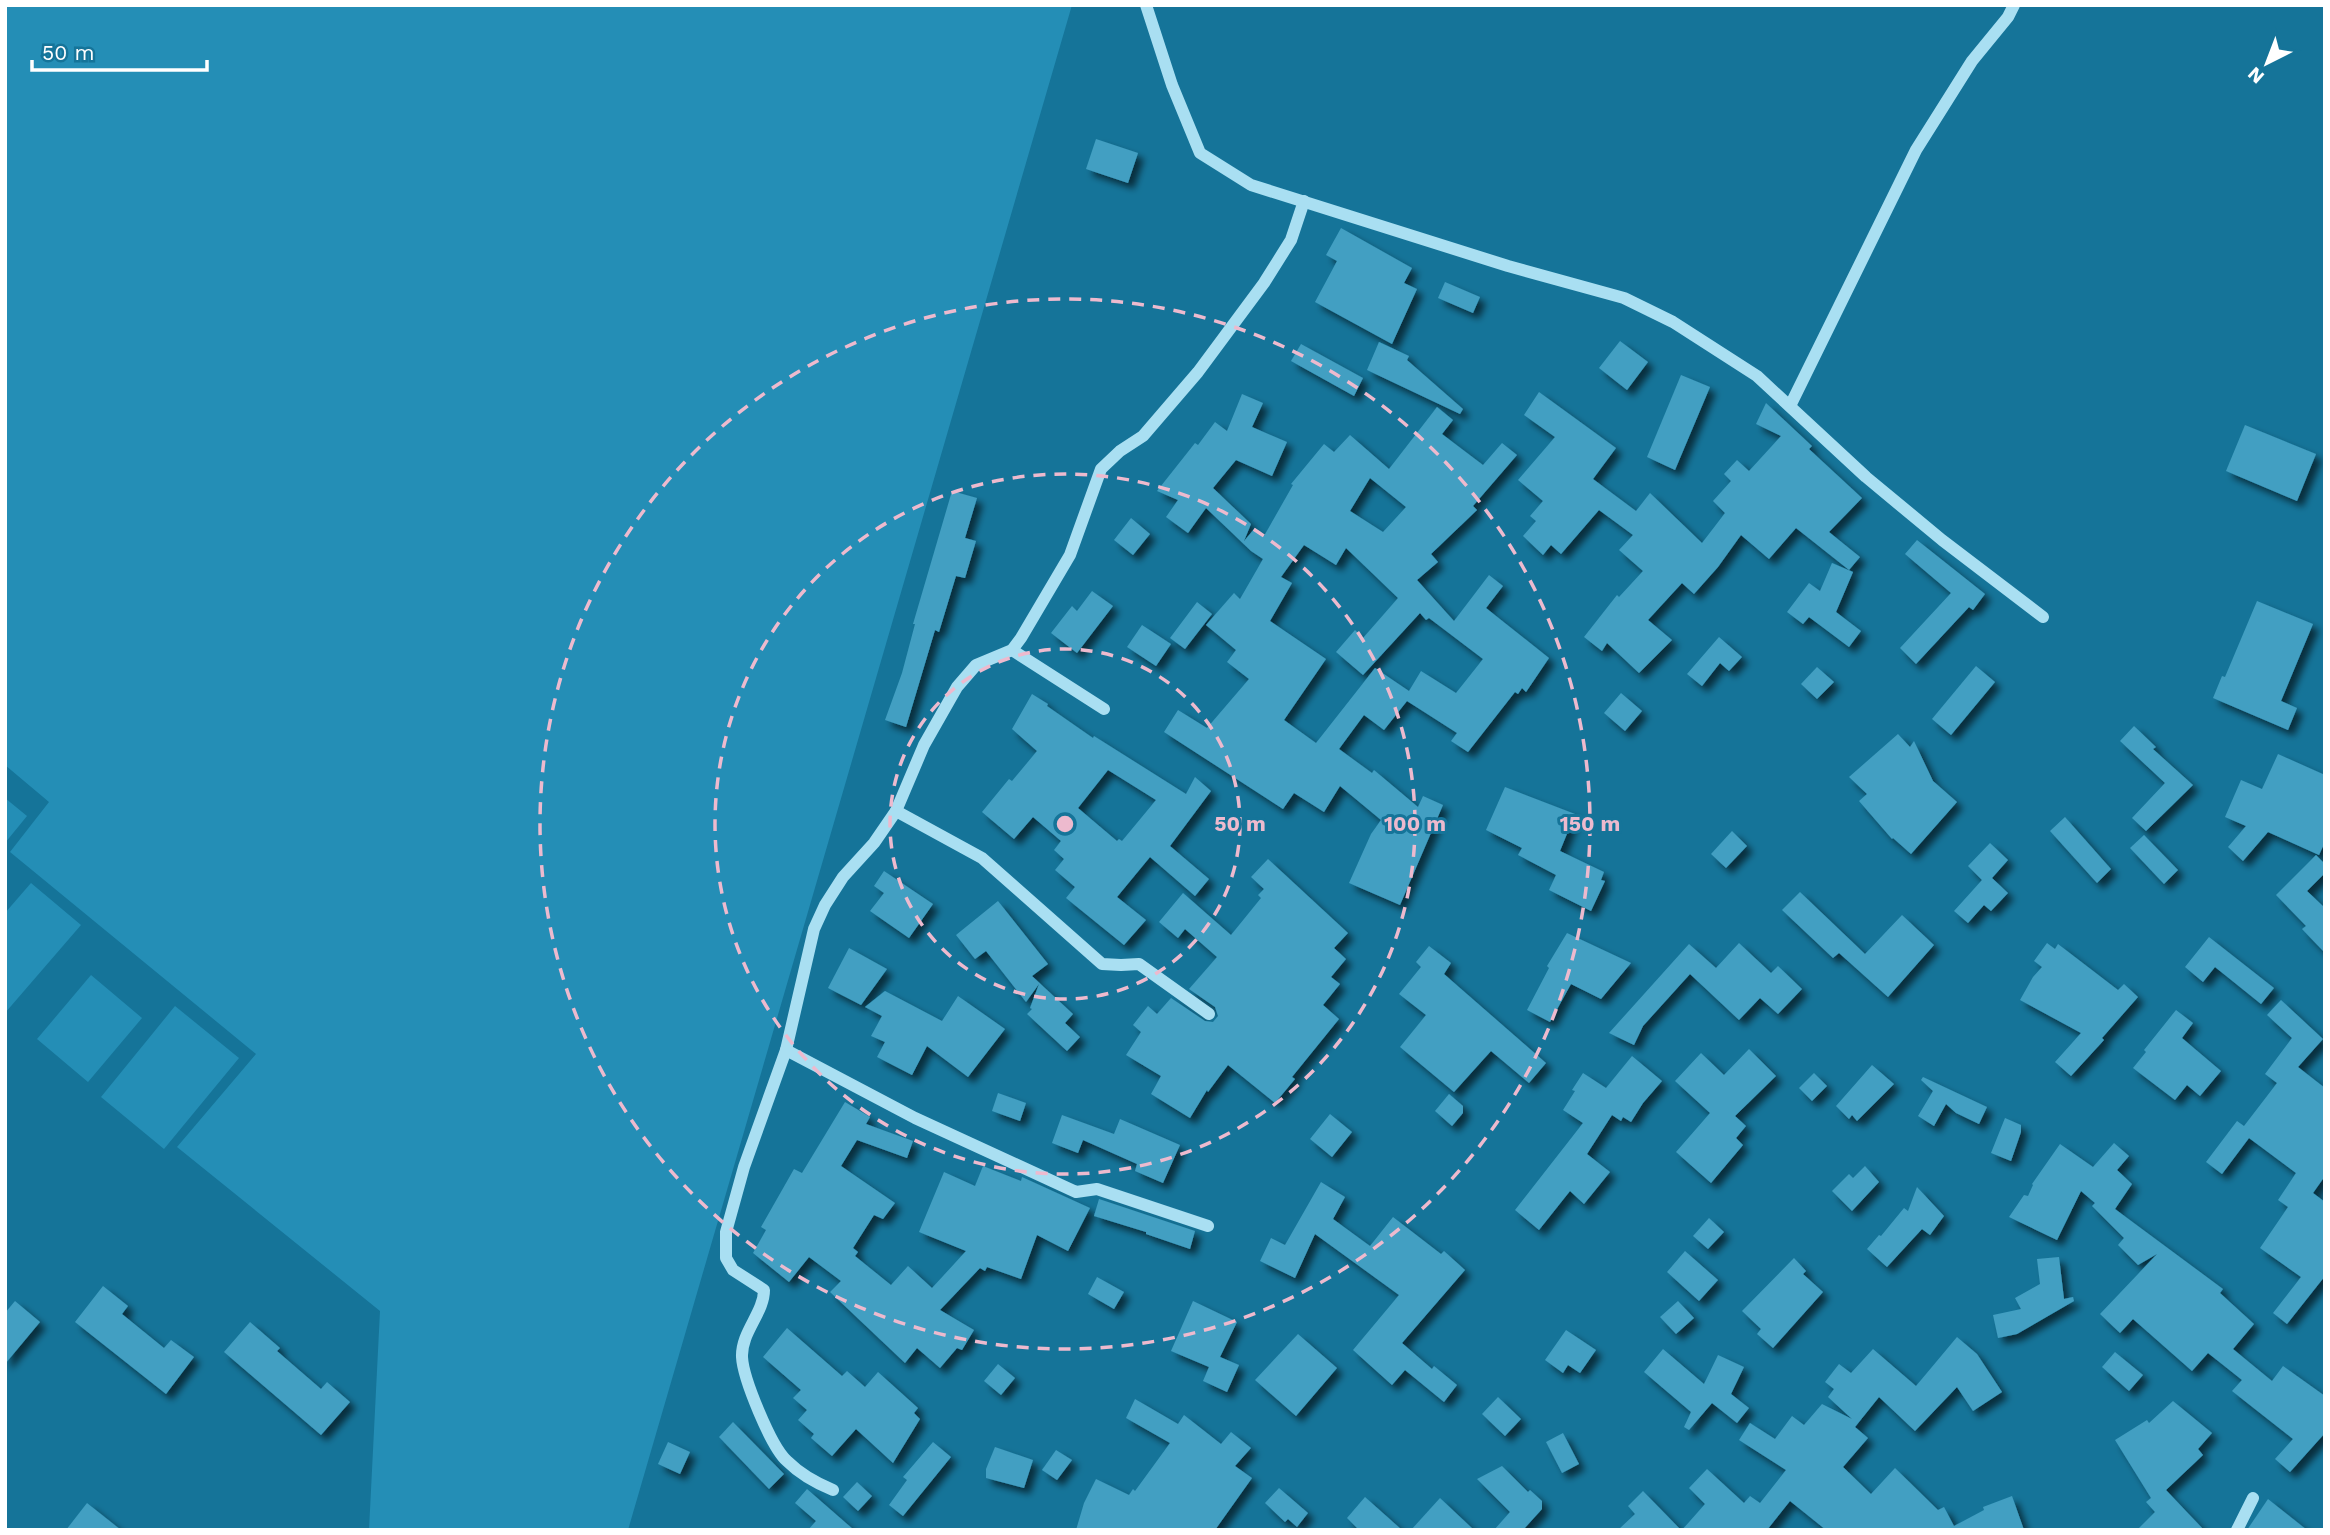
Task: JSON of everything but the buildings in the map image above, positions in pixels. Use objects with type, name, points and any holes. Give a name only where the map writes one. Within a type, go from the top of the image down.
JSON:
[{"type":"street","points":[[1146,5],[1172,85],[1200,153],[1251,185],[1507,266],[1624,298],[1673,322],[1757,376],[1866,477],[2043,617]]},
{"type":"street","points":[[1790,406],[1916,150],[1972,61],[2014,5]]},
{"type":"street","points":[[833,1490],[815,1482],[784,1460],[765,1424],[749,1385],[741,1355],[750,1325],[764,1300],[764,1290],[733,1270],[726,1258],[726,1232],[744,1167],[786,1050],[814,929],[843,877],[874,843],[896,811],[924,745],[957,687],[976,665],[1012,650],[1021,638],[1070,555],[1101,469],[1143,436],[1198,372],[1264,283],[1291,240],[1304,201]]},
{"type":"street","points":[[1012,650],[1104,709]]},
{"type":"street","points":[[896,811],[982,858],[1102,964],[1139,964],[1209,1014]]},
{"type":"street","points":[[786,1050],[915,1118],[1076,1192],[1097,1189],[1208,1226]]},
{"type":"street","points":[[2237,1530],[2253,1498]]},
{"type":"shaded area","points":[[5,5],[1072,5],[628,1530],[369,1530],[380,1311],[177,1147],[256,1054],[10,852],[49,802],[5,765]]},
{"type":"shaded area","points":[[5,798],[27,816],[5,843]]},
{"type":"shaded area","points":[[31,883],[81,925],[5,1013],[5,913]]},
{"type":"shaded area","points":[[91,975],[142,1018],[88,1082],[37,1039]]},
{"type":"shaded area","points":[[175,1006],[239,1058],[164,1149],[101,1097]]}]
